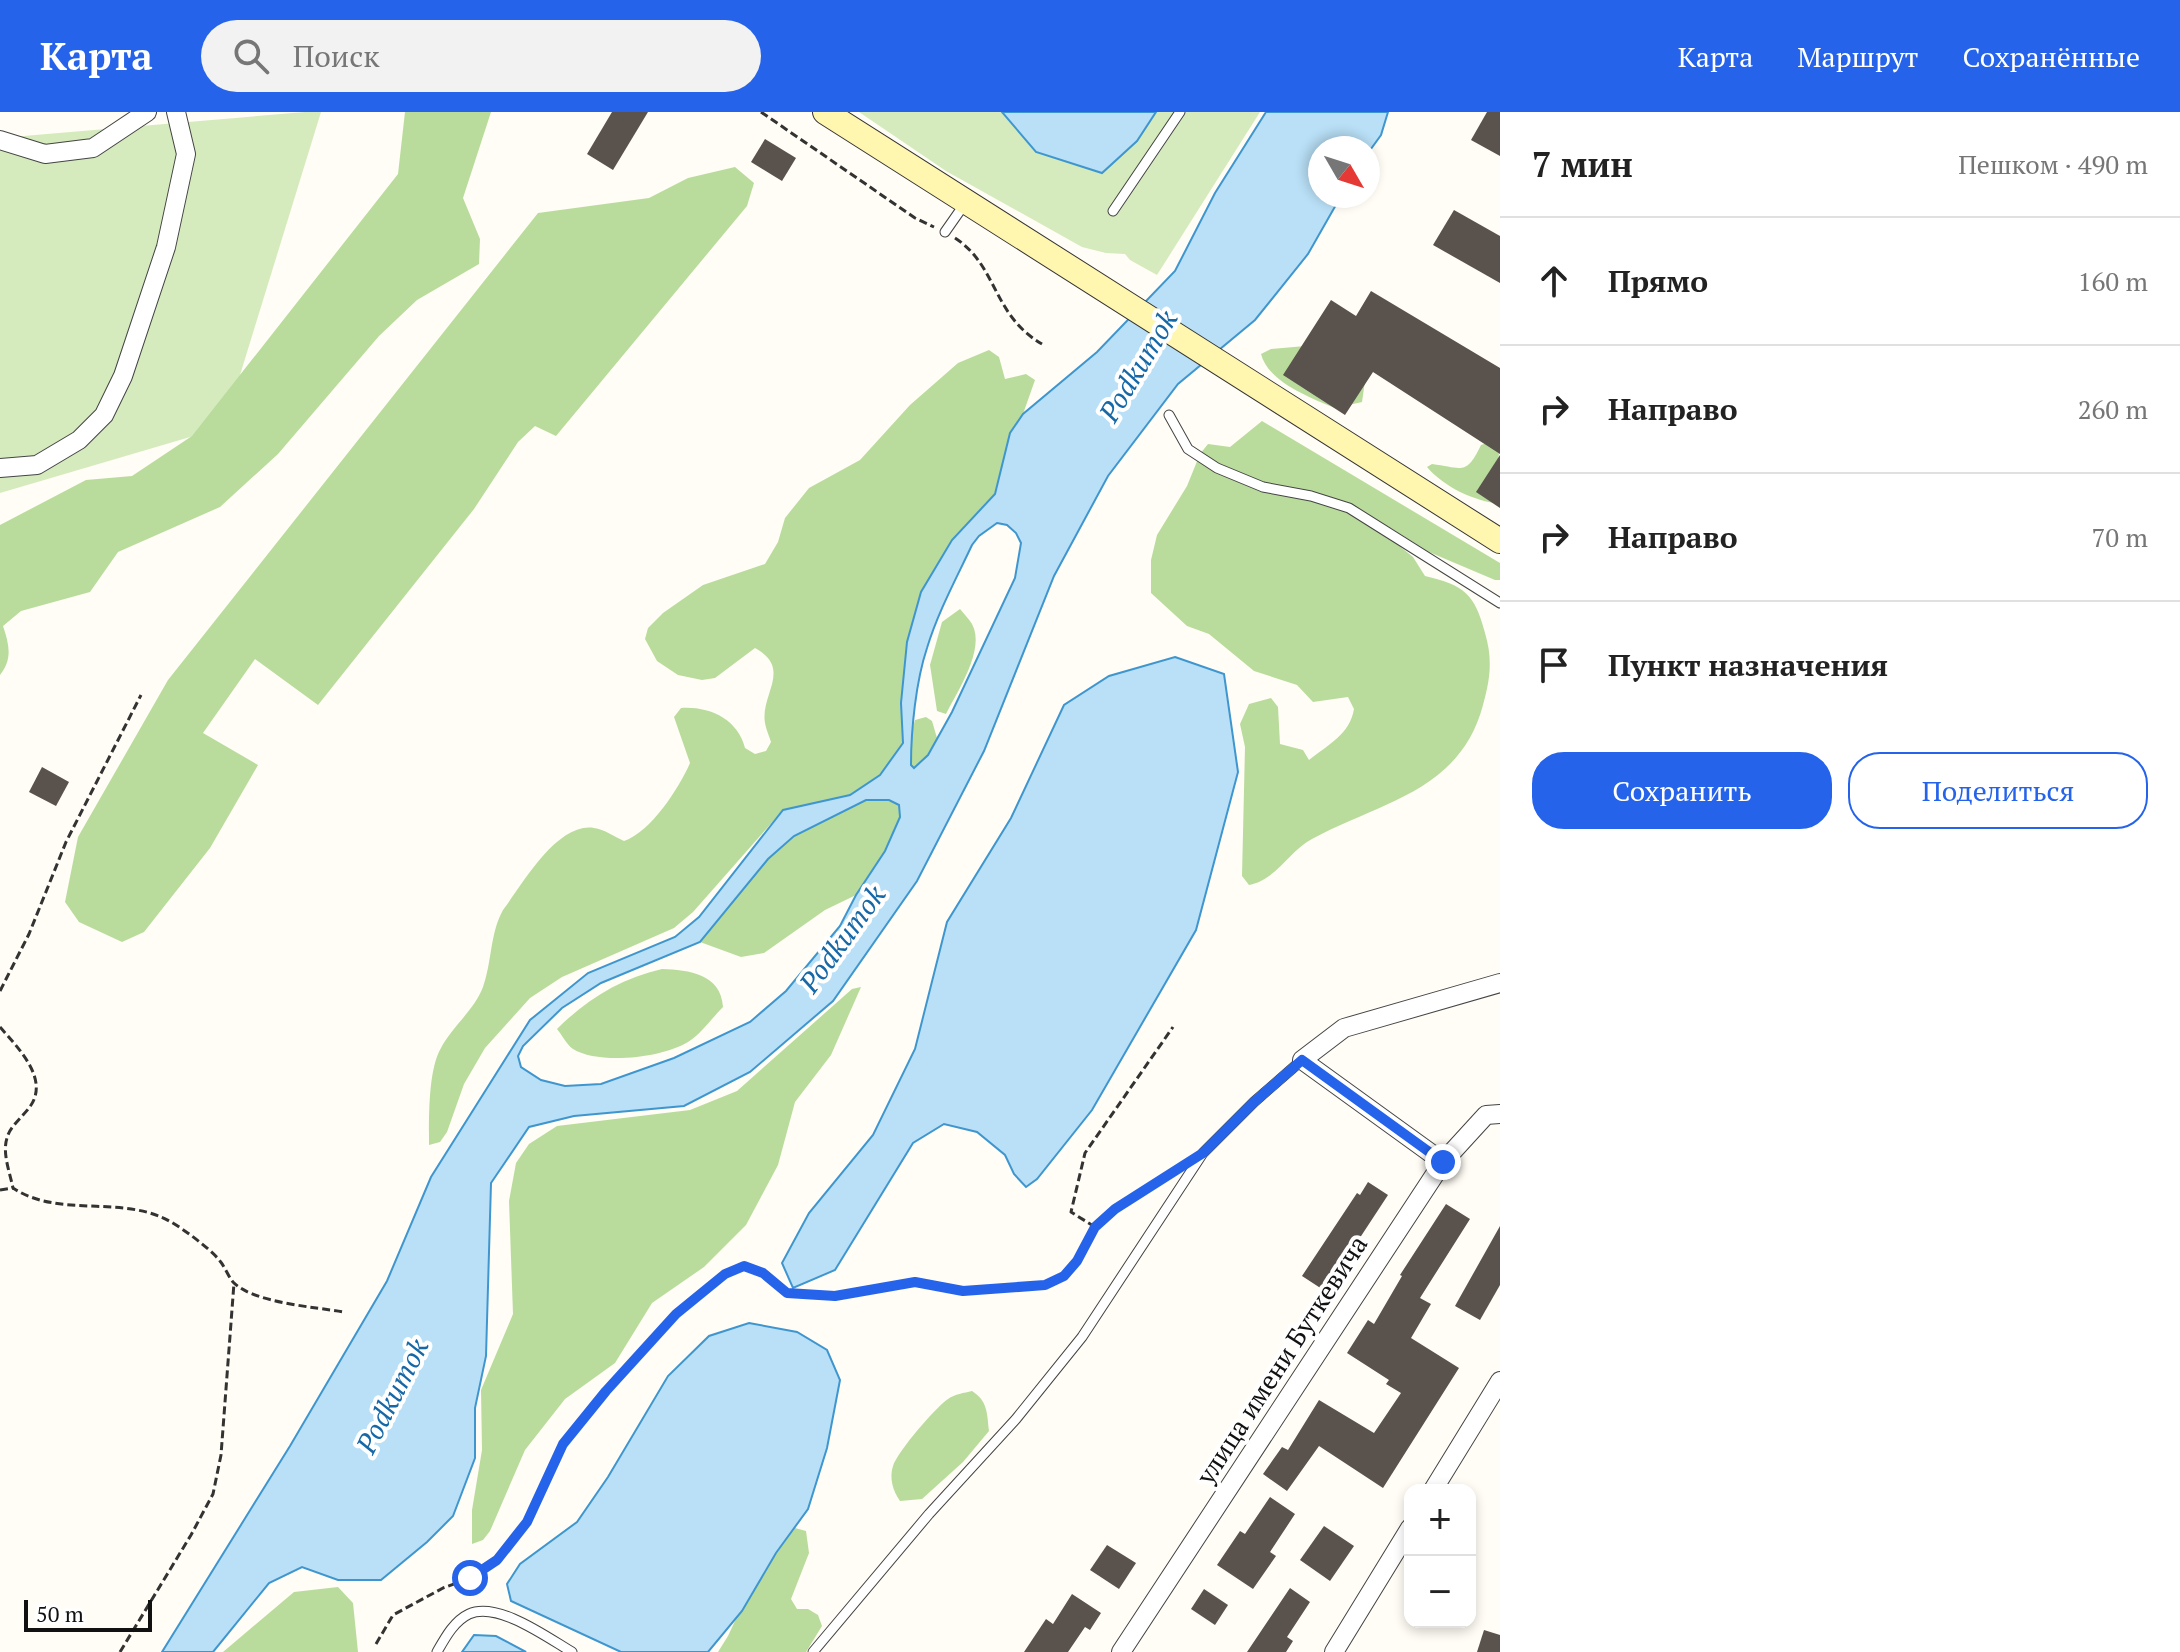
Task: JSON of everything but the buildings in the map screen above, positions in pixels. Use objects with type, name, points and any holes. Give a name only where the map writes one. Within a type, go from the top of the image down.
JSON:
[{"type":"street","points":[[0,140],[45,154],[93,148],[147,112]]},
{"type":"street","points":[[0,468],[37,465],[79,440],[104,415],[123,376],[166,247],[186,154],[176,112]]},
{"type":"street","points":[[825,112],[1500,541]]},
{"type":"street","points":[[1443,1162],[1302,1060],[1344,1028],[1500,983]]},
{"type":"street","name":"улица имени Буткевича","points":[[1121,1652],[1443,1162],[1486,1115],[1500,1114]]},
{"type":"street","points":[[1437,1484],[1500,1381]]},
{"type":"street","points":[[1334,1652],[1404,1538]]},
{"type":"lane","points":[[1113,211],[1180,112]]},
{"type":"lane","points":[[945,232],[966,202]]},
{"type":"lane","points":[[1169,415],[1188,449],[1217,468],[1263,487],[1311,496],[1349,508],[1500,603]]},
{"type":"lane","points":[[813,1652],[929,1514],[1016,1419],[1082,1337],[1203,1153],[1302,1060]]},
{"type":"lane","points":[[437,1652],[450,1630],[469,1614],[490,1612],[516,1619],[572,1652]]},
{"type":"path","points":[[761,112],[915,218],[970,248],[1004,310],[1024,334],[1042,344]]},
{"type":"path","points":[[0,991],[29,934],[66,842],[141,695]]},
{"type":"path","points":[[0,1027],[22,1052],[33,1071],[37,1088],[33,1102],[7,1136],[6,1152],[13,1188]]},
{"type":"path","points":[[1095,1227],[1071,1212],[1085,1153],[1173,1027]]},
{"type":"path","points":[[376,1644],[393,1615],[443,1588],[470,1578],[497,1560],[527,1522],[563,1444],[676,1314],[725,1274],[744,1266],[763,1273],[787,1293],[835,1296],[915,1282],[963,1291],[1045,1285],[1064,1276],[1077,1261],[1095,1227],[1127,1201],[1203,1153]]},
{"type":"path","points":[[0,1190],[13,1188],[30,1199],[92,1207],[132,1208],[164,1217],[219,1259],[234,1283],[260,1297],[344,1312]]},
{"type":"path","points":[[120,1652],[213,1494],[221,1455],[234,1283]]},
{"type":"green space","points":[[321,112],[224,427],[0,493],[0,138]]},
{"type":"green space","points":[[405,112],[491,112],[463,198],[480,239],[479,264],[417,300],[379,336],[278,454],[220,507],[118,552],[90,592],[21,611],[3,626],[9,651],[0,675],[0,525],[86,480],[132,476],[192,436],[398,174]]},
{"type":"green space","points":[[859,112],[1260,112],[1157,275],[1125,254],[1082,247],[946,171]]},
{"type":"green space","points":[[735,167],[754,183],[747,206],[556,436],[535,426],[518,442],[474,509],[318,705],[255,659],[203,733],[258,765],[210,848],[144,932],[122,942],[79,922],[65,902],[78,837],[168,680],[538,213],[649,198],[688,178]]},
{"type":"green space","points":[[1317,345],[1367,367],[1362,402],[1335,408],[1303,394],[1272,373],[1261,354],[1271,349]]},
{"type":"green space","points":[[989,350],[999,357],[1005,379],[1026,374],[1035,380],[1023,414],[1010,433],[995,494],[952,540],[921,592],[907,642],[901,703],[903,743],[880,775],[850,795],[783,810],[693,912],[674,928],[562,977],[530,998],[485,1048],[464,1084],[447,1132],[440,1142],[429,1145],[430,1095],[437,1057],[483,987],[503,910],[530,871],[554,845],[580,829],[606,831],[624,841],[654,819],[690,763],[674,717],[681,708],[702,709],[721,716],[736,729],[745,748],[755,754],[766,751],[771,742],[765,725],[765,712],[774,673],[766,656],[755,648],[715,678],[702,680],[678,675],[657,661],[645,639],[648,628],[663,613],[703,585],[765,564],[778,542],[785,518],[809,488],[860,460],[910,405],[958,363]]},
{"type":"green space","points":[[1262,421],[1500,563],[1500,580],[1429,552],[1391,528],[1387,536],[1413,557],[1425,576],[1449,583],[1466,593],[1477,609],[1489,652],[1490,669],[1483,705],[1472,734],[1456,757],[1437,776],[1414,791],[1312,839],[1267,877],[1249,885],[1242,876],[1245,747],[1240,724],[1249,704],[1271,698],[1278,707],[1280,744],[1303,750],[1309,760],[1343,732],[1354,709],[1348,697],[1313,702],[1297,685],[1254,671],[1209,634],[1187,626],[1151,593],[1151,560],[1157,535],[1187,486],[1200,454],[1208,444],[1230,447]]},
{"type":"green space","points":[[1496,440],[1500,445],[1495,487],[1500,504],[1460,492],[1427,467],[1432,464],[1462,468],[1471,462],[1481,445]]},
{"type":"green space","points":[[960,609],[972,624],[975,646],[968,670],[946,714],[937,711],[930,665],[942,622]]},
{"type":"green space","points":[[926,717],[932,721],[937,738],[928,755],[915,769],[911,765],[911,736],[915,720]]},
{"type":"green space","points":[[866,800],[889,800],[899,805],[900,817],[885,851],[856,895],[825,910],[764,953],[741,957],[700,942],[768,859],[794,836]]},
{"type":"green space","points":[[662,969],[702,976],[716,987],[721,996],[723,1007],[688,1042],[663,1052],[630,1058],[598,1057],[573,1049],[557,1029],[605,992],[632,978]]},
{"type":"green space","points":[[861,987],[831,1055],[795,1102],[778,1165],[746,1225],[704,1267],[652,1303],[615,1363],[565,1399],[525,1450],[490,1531],[483,1540],[472,1544],[472,1510],[482,1450],[481,1390],[513,1314],[509,1201],[516,1163],[529,1144],[557,1126],[690,1110],[737,1091],[852,989]]},
{"type":"green space","points":[[972,1391],[984,1404],[989,1431],[963,1462],[922,1499],[900,1501],[891,1475],[902,1450],[942,1404],[954,1396]]},
{"type":"green space","points":[[795,1528],[806,1531],[809,1553],[791,1599],[797,1609],[808,1609],[818,1615],[822,1626],[806,1652],[718,1652],[748,1593]]},
{"type":"green space","points":[[338,1587],[353,1603],[358,1652],[223,1652],[294,1592]]},
{"type":"water","points":[[1002,112],[1156,112],[1137,141],[1102,173],[1036,152]]},
{"type":"water","name":"Podkumok","points":[[1266,112],[1388,112],[1380,136],[1308,136],[1308,208],[1334,208],[1308,254],[1255,320],[1178,384],[1108,476],[1054,576],[984,751],[917,881],[833,1001],[750,1072],[684,1106],[574,1116],[529,1127],[491,1183],[486,1356],[475,1408],[475,1458],[453,1516],[381,1580],[338,1580],[302,1567],[269,1583],[213,1652],[162,1652],[290,1446],[387,1281],[431,1177],[530,1020],[588,973],[675,937],[699,917],[783,810],[850,795],[880,775],[903,743],[901,703],[907,642],[921,592],[952,540],[995,494],[1010,433],[1023,414],[1097,352],[1175,271],[1215,193]],"holes":[[[997,523],[1007,525],[1021,543],[1015,578],[952,712],[928,755],[914,768],[911,765],[915,705],[931,635],[972,545]],[[866,800],[889,800],[899,805],[900,817],[885,851],[840,926],[786,991],[750,1022],[674,1058],[601,1084],[565,1086],[541,1080],[521,1067],[518,1056],[523,1046],[562,1008],[601,983],[700,942],[768,859],[794,836]]]},
{"type":"water","points":[[1175,657],[1224,674],[1238,772],[1196,930],[1092,1110],[1037,1179],[1026,1187],[1014,1174],[1005,1155],[977,1132],[944,1124],[913,1143],[835,1270],[793,1288],[782,1263],[809,1213],[873,1135],[915,1049],[947,922],[1011,818],[1064,705],[1109,676]]},
{"type":"water","points":[[749,1323],[797,1332],[827,1350],[840,1380],[827,1448],[808,1509],[776,1553],[742,1611],[708,1652],[621,1652],[511,1601],[507,1584],[520,1564],[577,1522],[608,1477],[668,1376],[709,1336]]},
{"type":"water","points":[[474,1635],[496,1636],[526,1652],[462,1652]]},
{"type":"route","points":[[470,1578],[497,1560],[527,1522],[563,1444],[606,1391],[676,1314],[725,1274],[744,1266],[763,1273],[787,1293],[835,1296],[915,1282],[963,1291],[1045,1285],[1064,1276],[1077,1261],[1095,1227],[1115,1209],[1162,1176],[1203,1153],[1302,1060],[1443,1162]]}]
